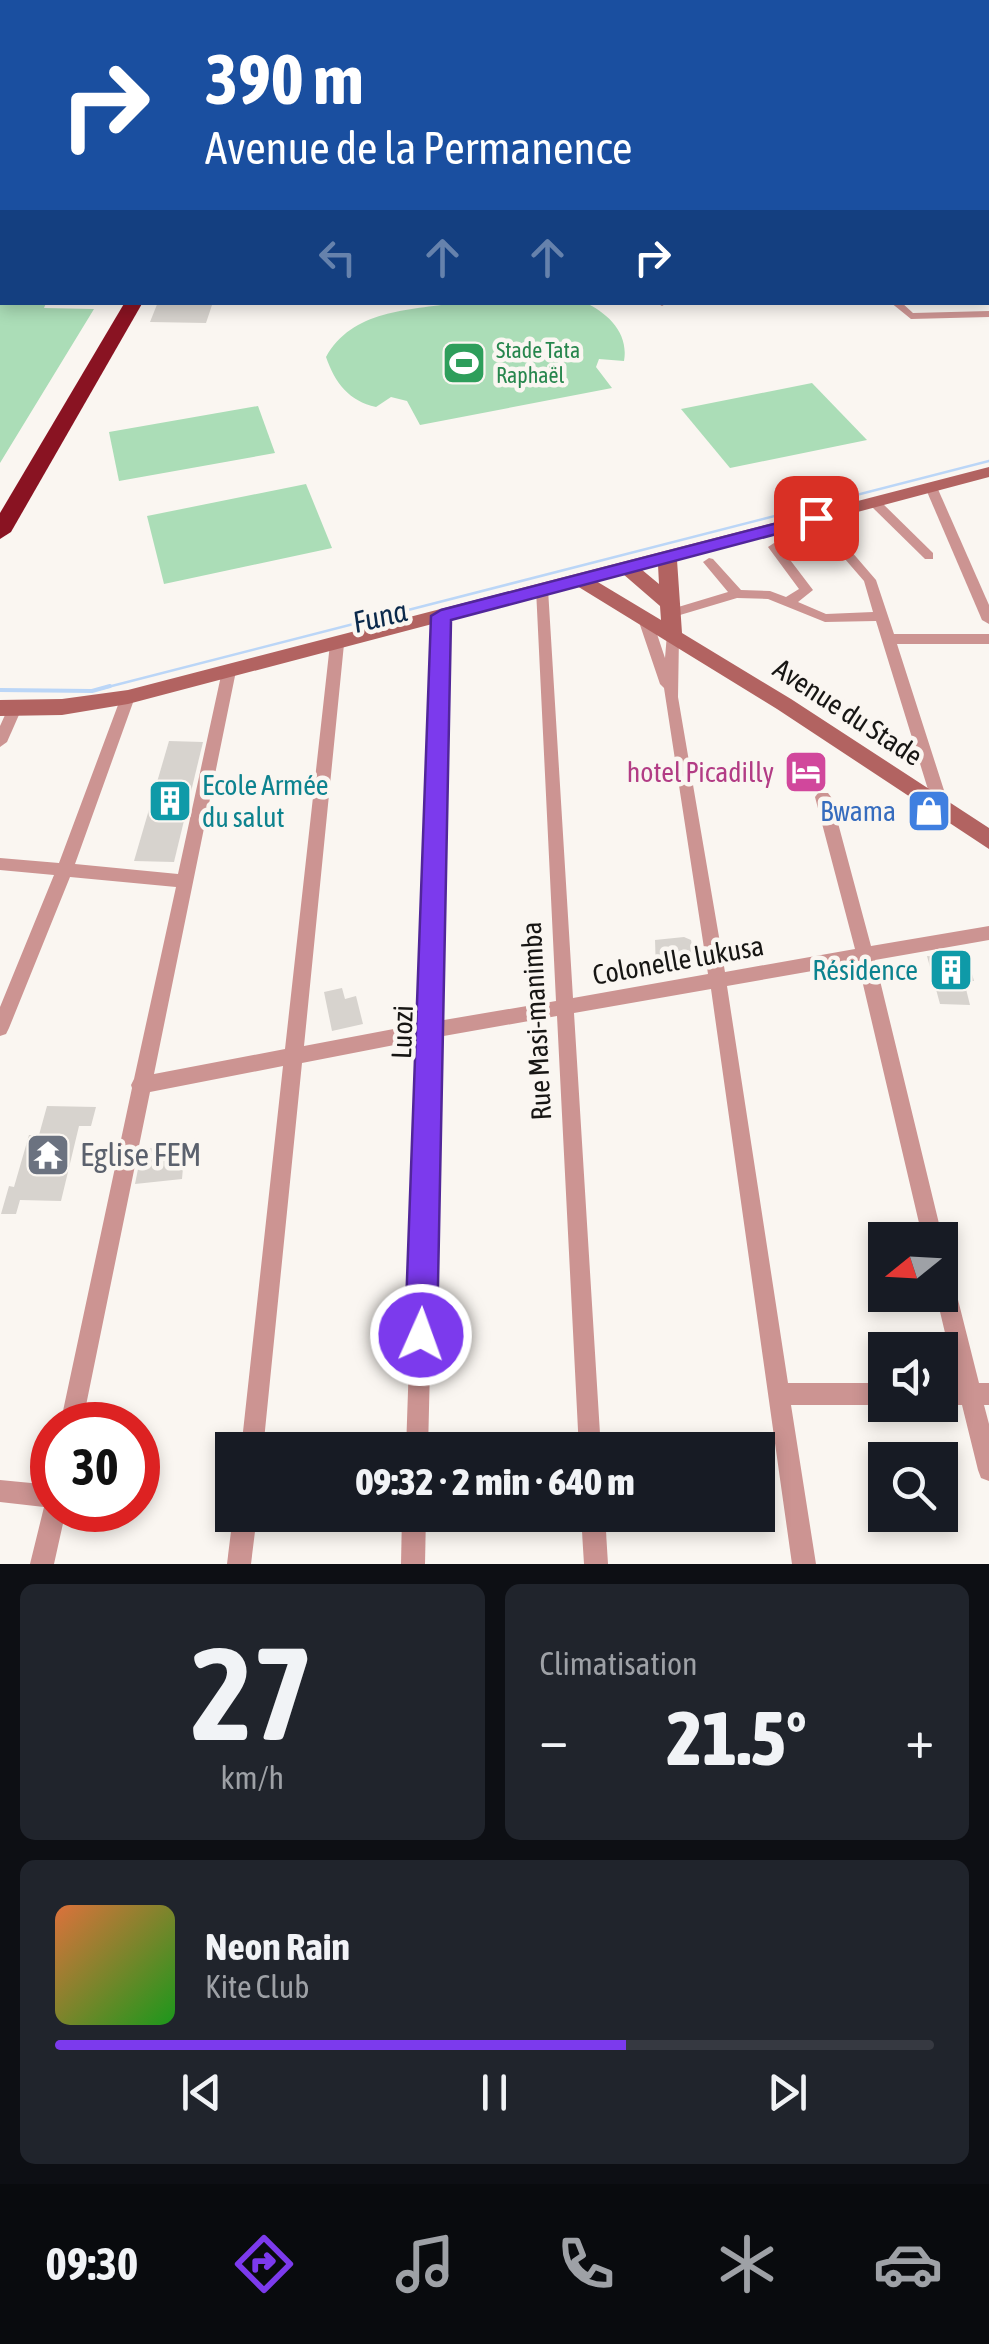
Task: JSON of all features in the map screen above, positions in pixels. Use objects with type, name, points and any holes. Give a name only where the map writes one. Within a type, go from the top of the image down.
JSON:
[{"type":"highway","points":[[0,503],[116,305]]},
{"type":"highway","points":[[0,532],[132,305]]},
{"type":"street","points":[[898,305],[911,316],[989,314]]},
{"type":"street","points":[[945,305],[950,315]]},
{"type":"street","points":[[0,742],[8,708],[62,707],[128,697],[579,579],[629,570],[667,555],[989,472]]},
{"type":"street","points":[[931,487],[989,620]]},
{"type":"street","points":[[874,502],[929,556]]},
{"type":"street","points":[[816,518],[866,571],[942,809]]},
{"type":"street","points":[[774,547],[807,590],[790,601]]},
{"type":"street","points":[[667,555],[671,697]]},
{"type":"street","points":[[709,562],[738,594]]},
{"type":"street","points":[[629,570],[671,618]]},
{"type":"street","points":[[629,570],[671,697],[718,982],[804,1564]]},
{"type":"street","points":[[579,579],[646,622],[671,618],[738,594],[763,594],[790,601],[825,618],[881,616]]},
{"type":"street","name":"Rue Masi-manimba","points":[[542,589],[589,1432]]},
{"type":"street","name":"Luozi","points":[[418,1432],[441,616]]},
{"type":"street","name":"Avenue du Stade","points":[[671,618],[989,840]]},
{"type":"street","points":[[889,639],[989,639]]},
{"type":"street","points":[[254,1432],[337,644]]},
{"type":"street","points":[[76,1402],[229,672]]},
{"type":"street","points":[[0,1028],[66,869],[128,697]]},
{"type":"street","points":[[823,796],[866,956],[929,1222]]},
{"type":"street","points":[[0,864],[185,881]]},
{"type":"street","name":"Colonelle lukusa","points":[[140,1085],[989,933]]},
{"type":"street","points":[[954,1312],[980,1394],[989,1470]]},
{"type":"street","points":[[780,1394],[868,1394]]},
{"type":"street","points":[[0,1491],[30,1494]]},
{"type":"street","points":[[42,1564],[49,1532]]},
{"type":"street","points":[[238,1564],[242,1532]]},
{"type":"street","points":[[412,1564],[413,1532]]},
{"type":"street","points":[[594,1532],[596,1564]]},
{"type":"green space","points":[[0,305],[94,309],[0,463]]},
{"type":"green space","name":"Stade Tata Raphaël","points":[[442,305],[589,305],[620,333],[624,361],[599,359],[596,367],[612,388],[420,425],[407,401],[391,397],[376,407],[351,395],[339,383],[326,357],[351,330],[366,321]]},
{"type":"green space","points":[[812,383],[867,440],[730,468],[681,409]]},
{"type":"green space","points":[[258,406],[275,453],[119,481],[109,432]]},
{"type":"green space","points":[[306,484],[332,548],[164,584],[147,516]]},
{"type":"building","points":[[157,305],[212,305],[206,323],[150,322]]},
{"type":"building","name":"Ecole Armée du salut","points":[[169,741],[203,742],[174,862],[134,861]]},
{"type":"building","points":[[655,940],[691,940],[695,959],[656,972]]},
{"type":"building","name":"Résidence","points":[[927,956],[968,960],[974,981],[964,981],[970,1005],[940,1004]]},
{"type":"building","points":[[342,988],[345,999],[356,996],[363,1024],[332,1031],[324,992]]},
{"type":"building","points":[[47,1106],[96,1107],[91,1126],[79,1126],[61,1201],[20,1200],[16,1214],[1,1214],[9,1186],[14,1187],[29,1135],[39,1135]]},
{"type":"building","points":[[185,1145],[182,1179],[135,1184],[142,1149]]},
{"type":"waterway","name":"Funa","points":[[100,689],[989,461]]},
{"type":"waterway","name":"Funa","points":[[0,690],[92,691],[110,686]]},
{"type":"place","name":"Stade Tata Raphaël","points":[[464,363]]},
{"type":"place","name":"hotel Picadilly","points":[[806,772]]},
{"type":"place","name":"Ecole Armée du salut","points":[[170,801]]},
{"type":"place","name":"Bwama","points":[[929,811]]},
{"type":"place","name":"Résidence","points":[[951,970]]},
{"type":"place","name":"Eglise FEM","points":[[48,1155]]},
{"type":"route","points":[[421,1335],[441,616],[816,518]]}]
